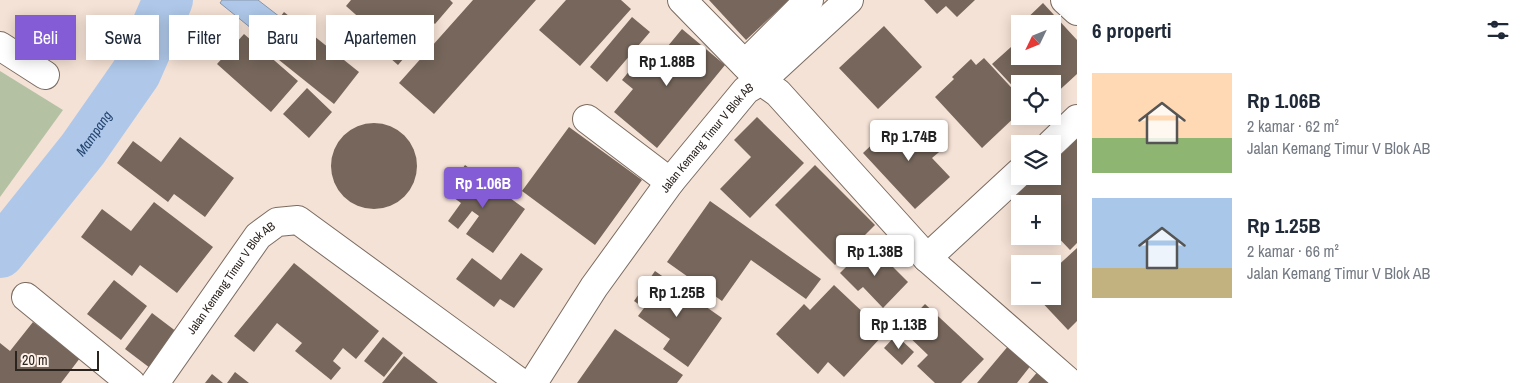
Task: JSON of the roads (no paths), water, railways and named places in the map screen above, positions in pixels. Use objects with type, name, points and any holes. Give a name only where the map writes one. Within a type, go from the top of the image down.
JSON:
[{"type":"street","points":[[682,0],[753,72]]},
{"type":"street","points":[[753,72],[809,0]]},
{"type":"street","points":[[753,72],[849,0]]},
{"type":"street","points":[[1065,0],[1077,11]]},
{"type":"street","points":[[0,46],[45,75]]},
{"type":"street","name":"Jalan Kemang Timur V Blok AB","points":[[533,383],[594,287],[670,182],[746,90],[753,72],[778,93],[927,258],[1070,383]]},
{"type":"street","points":[[587,119],[670,182]]},
{"type":"street","points":[[1060,135],[1077,119]]},
{"type":"street","points":[[927,258],[1011,180]]},
{"type":"street","name":"Jalan Kemang Timur V Blok AB","points":[[155,383],[258,236],[278,222],[298,220],[521,383]]},
{"type":"street","points":[[26,297],[131,383]]},
{"type":"water","points":[[222,0],[258,0],[277,15],[249,15],[249,26],[239,18],[239,15],[235,15],[220,3]]},
{"type":"waterway","name":"Mampang","points":[[0,253],[83,149],[136,73],[168,0]]}]
